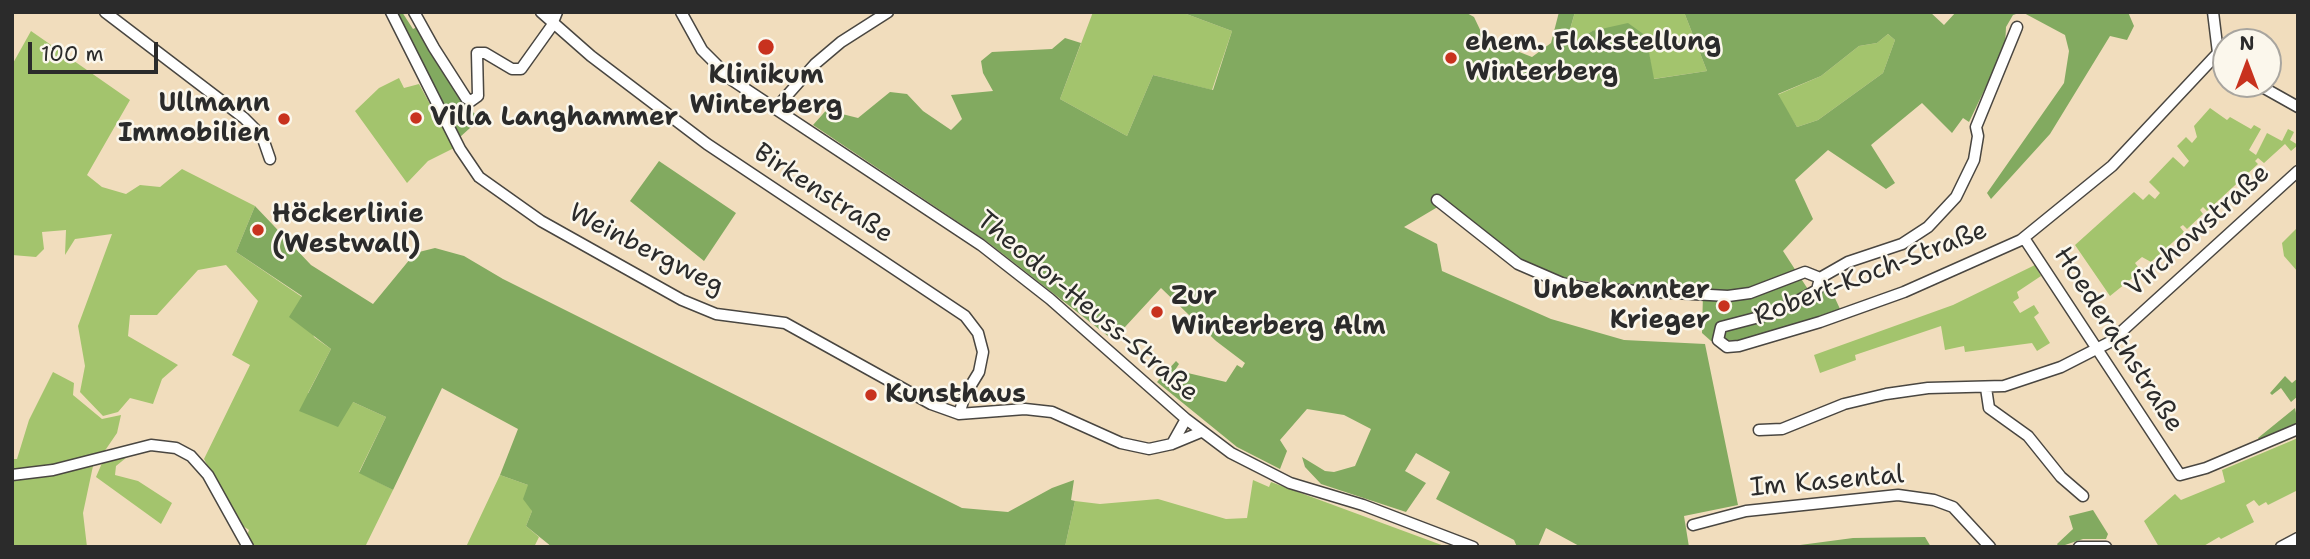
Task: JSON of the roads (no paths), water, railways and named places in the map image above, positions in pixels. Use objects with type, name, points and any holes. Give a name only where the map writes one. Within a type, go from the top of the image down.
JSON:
[{"type":"street","points":[[104,12],[244,118],[265,141],[270,159]]},
{"type":"street","name":"Weinbergweg","points":[[391,12],[472,169],[541,221],[702,309],[785,323],[930,404],[959,414],[1044,411],[1065,416],[1135,447],[1162,448],[1201,432]]},
{"type":"street","points":[[414,12],[466,98],[471,101],[478,96],[477,53],[485,53],[512,69],[521,69],[553,24],[557,12]]},
{"type":"street","name":"Birkenstraße","points":[[541,12],[707,144],[965,316],[978,333],[983,352],[979,372],[965,395],[959,414]]},
{"type":"street","name":"Theodor-Heuss-Straße","points":[[681,12],[702,50],[720,69],[775,109],[981,246],[1097,338],[1201,432],[1244,461],[1290,483],[1363,505],[1473,547]]},
{"type":"street","points":[[775,109],[823,56],[862,27],[888,12]]},
{"type":"street","points":[[1820,278],[1848,262],[1902,244],[1928,227],[1956,197],[1974,160],[1978,136],[1976,127],[2017,27]]},
{"type":"street","name":"Robert-Koch-Straße","points":[[1437,200],[1518,264],[1562,283],[1584,288],[1728,296],[1750,293],[1805,272],[1820,278],[1817,290],[1796,302],[1767,315],[1721,327],[1718,340],[1727,347],[1739,346],[1820,322],[1933,279],[2024,238],[2112,166],[2212,65]]},
{"type":"street","points":[[2282,98],[2298,107]]},
{"type":"street","name":"Virchowstraße","points":[[1759,430],[1782,429],[1844,404],[1906,390],[1986,388],[2032,379],[2096,349],[2110,342],[2298,171]]},
{"type":"street","name":"Hoederathstraße","points":[[2024,238],[2180,475],[2186,475],[2298,429]]},
{"type":"street","points":[[1986,388],[1989,408],[2028,436],[2062,477],[2083,496]]},
{"type":"street","points":[[1172,444],[1186,419]]},
{"type":"street","points":[[12,475],[53,470],[141,447],[167,445],[191,456],[203,468],[248,547]]},
{"type":"street","name":"Im Kasental","points":[[1693,525],[1746,511],[1898,495],[1934,500],[1953,507],[1990,547]]},
{"type":"street","points":[[2281,547],[2298,537]]},
{"type":"street","points":[[2079,547],[2106,547]]},
{"type":"place","name":"Klinikum Winterberg","points":[[766,47]]},
{"type":"place","name":"ehem. Flakstellung Winterberg","points":[[1451,58]]},
{"type":"place","name":"Villa Langhammer","points":[[416,118]]},
{"type":"place","name":"Ullmann Immobilien","points":[[284,119]]},
{"type":"place","name":"Höckerlinie (Westwall)","points":[[258,230]]},
{"type":"place","name":"Unbekannter Krieger","points":[[1724,306]]},
{"type":"place","name":"Zur Winterberg Alm","points":[[1157,312]]},
{"type":"place","name":"Kunsthaus","points":[[871,395]]}]
